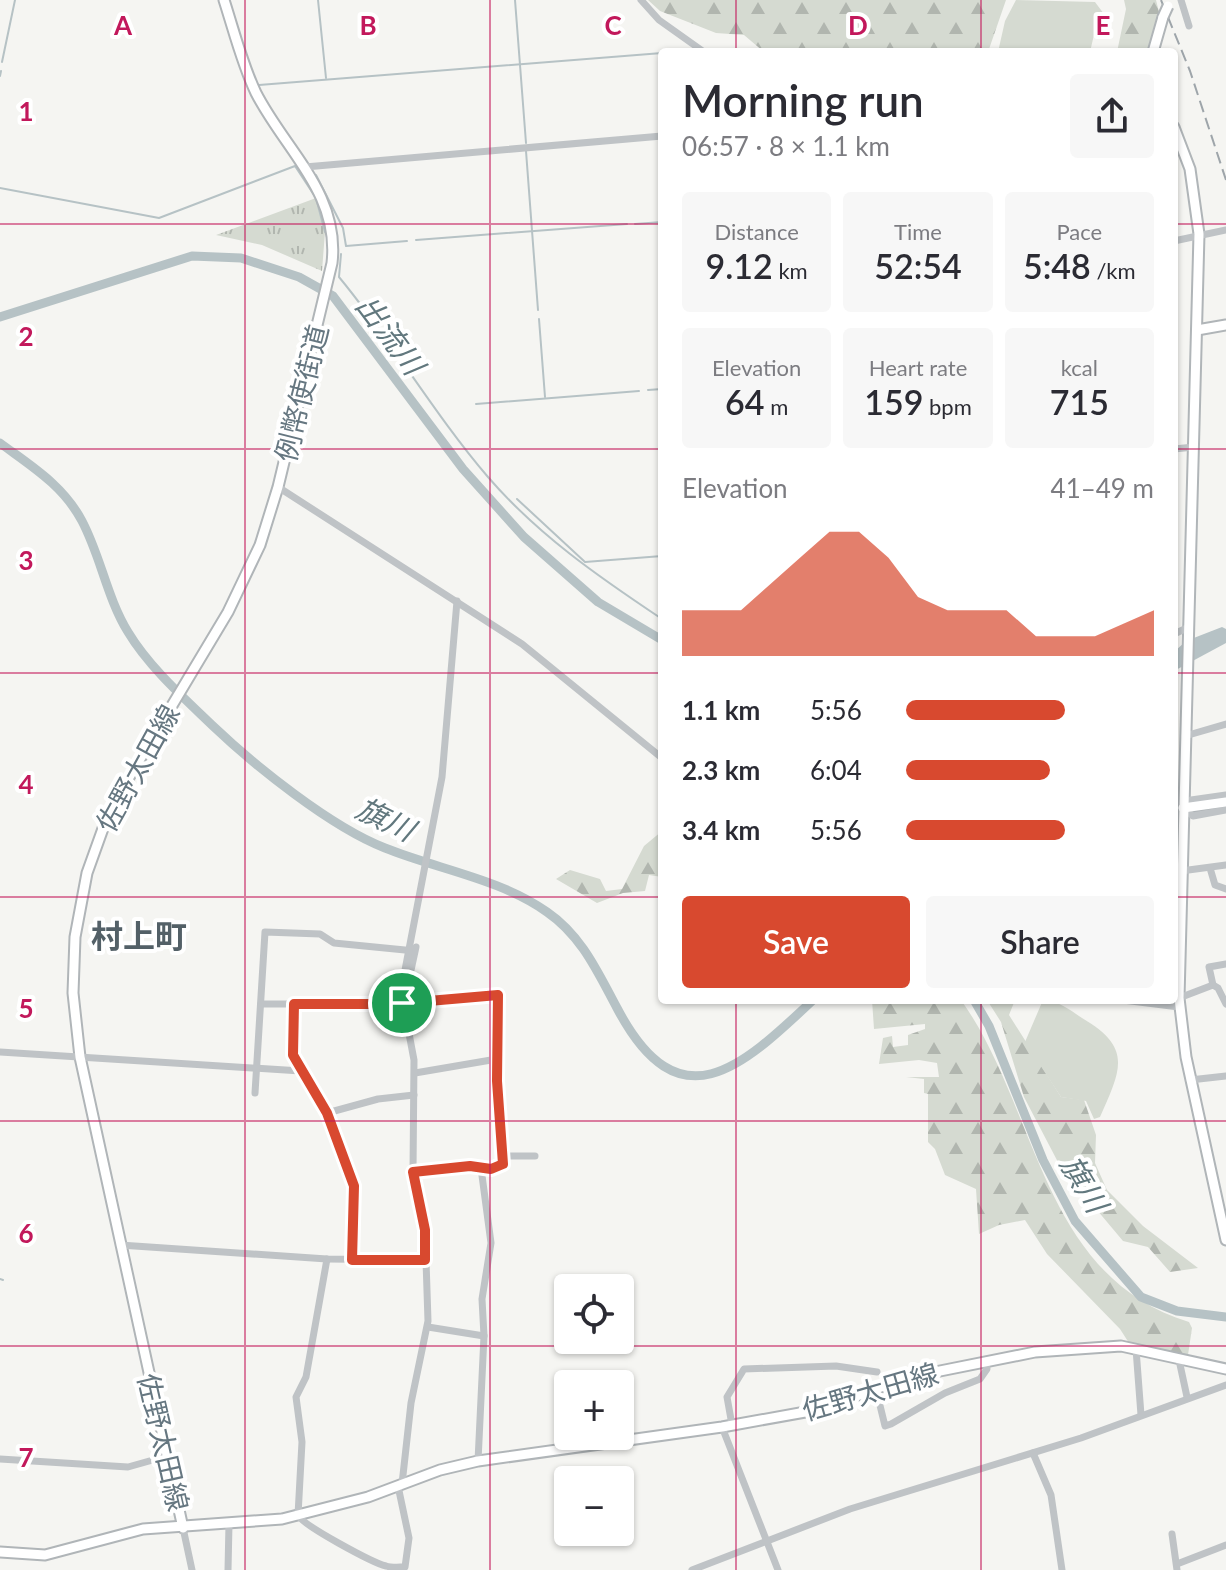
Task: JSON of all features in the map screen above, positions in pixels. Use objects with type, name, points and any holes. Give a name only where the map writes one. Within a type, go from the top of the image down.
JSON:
[{"type":"main road","name":"例幣使街道","points":[[224,0],[257,94],[319,191],[331,226],[333,247],[328,282],[278,487]]},
{"type":"main road","points":[[1154,48],[1170,3]]},
{"type":"main road","points":[[1178,138],[1190,169],[1199,234],[1188,664],[1179,808],[1179,1002],[1190,1080],[1226,1240]]},
{"type":"main road","points":[[1197,330],[1226,325]]},
{"type":"main road","name":"佐野太田線","points":[[278,487],[254,559],[216,630],[110,809],[85,881],[72,973],[80,1057],[183,1528],[298,1515],[478,1461],[727,1426],[822,1409],[905,1378],[986,1361],[1100,1345],[1136,1349],[1226,1369]]},
{"type":"main road","points":[[1179,808],[1226,802]]},
{"type":"main road","points":[[0,1552],[45,1555],[137,1530],[183,1528]]},
{"type":"street","points":[[641,0],[659,20],[698,48]]},
{"type":"street","points":[[1181,0],[1189,26]]},
{"type":"street","points":[[305,167],[658,136]]},
{"type":"street","points":[[1178,240],[1226,230]]},
{"type":"street","points":[[1178,449],[1194,447]]},
{"type":"street","name":"例幣使街道","points":[[278,487],[522,644],[658,755]]},
{"type":"street","points":[[406,1002],[401,991],[445,753],[457,601]]},
{"type":"street","points":[[1178,632],[1189,627]]},
{"type":"street","points":[[1185,736],[1226,724]]},
{"type":"street","points":[[1226,795],[1191,800],[1179,808],[1193,816],[1226,810]]},
{"type":"street","points":[[1181,871],[1226,865]]},
{"type":"street","points":[[1210,868],[1215,885],[1226,889]]},
{"type":"street","points":[[255,1093],[265,932],[320,934],[334,943],[412,950],[406,1002],[415,1073],[413,1172],[425,1230],[428,1327],[411,1403],[400,1485],[409,1538],[405,1567],[389,1567],[372,1560],[307,1527],[298,1515],[302,1442],[296,1397],[306,1377],[327,1259]]},
{"type":"street","points":[[1226,964],[1209,967],[1213,985],[1218,988],[1226,1004]]},
{"type":"street","points":[[1179,1002],[1213,985]]},
{"type":"street","points":[[261,1004],[406,1002],[498,995],[497,1059],[505,1156],[500,1167],[413,1172]]},
{"type":"street","points":[[294,1004],[293,1055],[327,1113],[354,1186],[352,1260]]},
{"type":"street","points":[[0,1052],[301,1071]]},
{"type":"street","points":[[415,1073],[497,1059]]},
{"type":"street","points":[[1190,1080],[1226,1076]]},
{"type":"street","points":[[327,1113],[378,1099],[414,1095]]},
{"type":"street","points":[[505,1156],[535,1156]]},
{"type":"street","points":[[478,1461],[484,1336],[482,1293],[491,1243],[481,1168]]},
{"type":"street","points":[[120,1245],[327,1259],[425,1260]]},
{"type":"street","points":[[428,1327],[484,1336]]},
{"type":"street","points":[[1136,1349],[1141,1415]]},
{"type":"street","points":[[1179,1360],[1187,1397]]},
{"type":"street","points":[[876,1389],[885,1426],[980,1379],[985,1373],[986,1361]]},
{"type":"street","points":[[778,1570],[727,1426],[727,1397],[744,1369],[836,1366],[877,1372]]},
{"type":"street","points":[[692,1570],[766,1540],[930,1482],[1033,1453],[1226,1385]]},
{"type":"street","points":[[1033,1453],[1051,1495],[1062,1570]]},
{"type":"street","points":[[0,1459],[128,1467],[167,1456]]},
{"type":"street","points":[[228,1570],[229,1524]]},
{"type":"street","points":[[183,1528],[192,1570]]},
{"type":"street","points":[[1172,1534],[1177,1567],[1226,1545]]},
{"type":"green space","points":[[648,0],[1006,0],[989,48],[759,48],[744,35],[716,33],[660,11]]},
{"type":"green space","points":[[1016,0],[1095,2],[1104,14],[1096,26],[1091,48],[999,48],[1005,21]]},
{"type":"green space","points":[[1124,0],[1156,0],[1159,12],[1149,48],[1118,48],[1126,9]]},
{"type":"green space","points":[[316,198],[325,232],[322,271],[262,245],[216,235]]},
{"type":"green space","points":[[658,834],[658,876],[649,875],[645,891],[623,893],[597,903],[556,879],[570,870],[600,879],[606,891],[622,889],[644,846]]},
{"type":"green space","points":[[872,1004],[963,1004],[987,1043],[1048,1185],[1072,1229],[1101,1268],[1140,1299],[1189,1322],[1192,1328],[1188,1355],[1129,1343],[1120,1329],[1047,1254],[1025,1220],[999,1225],[979,1234],[976,1189],[945,1175],[935,1149],[928,1142],[928,1094],[924,1093],[924,1079],[906,1077],[939,1077],[937,1063],[919,1060],[879,1064],[883,1038],[892,1036],[893,1047],[908,1045],[908,1035],[925,1029],[925,1024],[874,1029]]},
{"type":"green space","points":[[990,1004],[1013,1004],[1009,1015],[1061,1097],[1084,1100],[1096,1135],[1095,1163],[1107,1190],[1143,1226],[1198,1268],[1170,1272],[1148,1247],[1123,1241],[1060,1166],[1024,1097],[1001,1022]]},
{"type":"green space","points":[[1041,1004],[1063,1006],[1109,1039],[1116,1050],[1117,1072],[1100,1117],[1094,1119],[1086,1101],[1061,1097],[1025,1042]]},
{"type":"shaded area","points":[[1222,627],[1226,629],[1226,643],[1178,669],[1178,648],[1186,641]]},
{"type":"waterway","points":[[2,62],[15,0]]},
{"type":"waterway","points":[[318,0],[326,78]]},
{"type":"waterway","points":[[515,0],[526,143]]},
{"type":"waterway","points":[[259,85],[658,53]]},
{"type":"waterway","points":[[0,76],[1,71]]},
{"type":"waterway","points":[[526,151],[538,310]]},
{"type":"waterway","points":[[0,188],[159,218],[295,166],[316,198],[325,232]]},
{"type":"waterway","points":[[316,175],[343,228],[346,246],[407,241]]},
{"type":"waterway","points":[[635,224],[658,222]]},
{"type":"waterway","points":[[416,240],[627,224]]},
{"type":"waterway","points":[[341,254],[339,277],[488,477],[548,536],[658,616]]},
{"type":"waterway","name":"出流川","points":[[0,317],[192,256],[241,258],[299,277],[333,296],[463,469],[524,537],[598,602],[658,638]]},
{"type":"waterway","points":[[539,319],[545,397]]},
{"type":"waterway","points":[[648,390],[658,389]]},
{"type":"waterway","points":[[476,404],[639,391]]},
{"type":"waterway","name":"旗川","points":[[0,443],[46,477],[66,497],[89,535],[115,605],[136,645],[156,670],[213,726],[294,794],[341,826],[385,848],[510,891],[547,912],[580,944],[640,1044],[664,1066],[687,1075],[711,1074],[736,1064],[761,1047],[809,1004]]},
{"type":"waterway","points":[[517,499],[585,562],[658,556]]},
{"type":"waterway","name":"旗川","points":[[976,1004],[989,1026],[1043,1160],[1075,1221],[1141,1297],[1177,1311],[1226,1317]]},
{"type":"railway","points":[[1161,0],[1190,71],[1226,180]]},
{"type":"district","name":"村上町","points":[[139,935]]},
{"type":"route","points":[[498,995],[497,1081],[505,1159],[500,1167],[491,1169],[470,1166],[413,1172],[425,1230],[425,1260],[352,1260],[354,1186],[327,1113],[293,1055],[294,1004],[402,1003],[498,995]]}]
